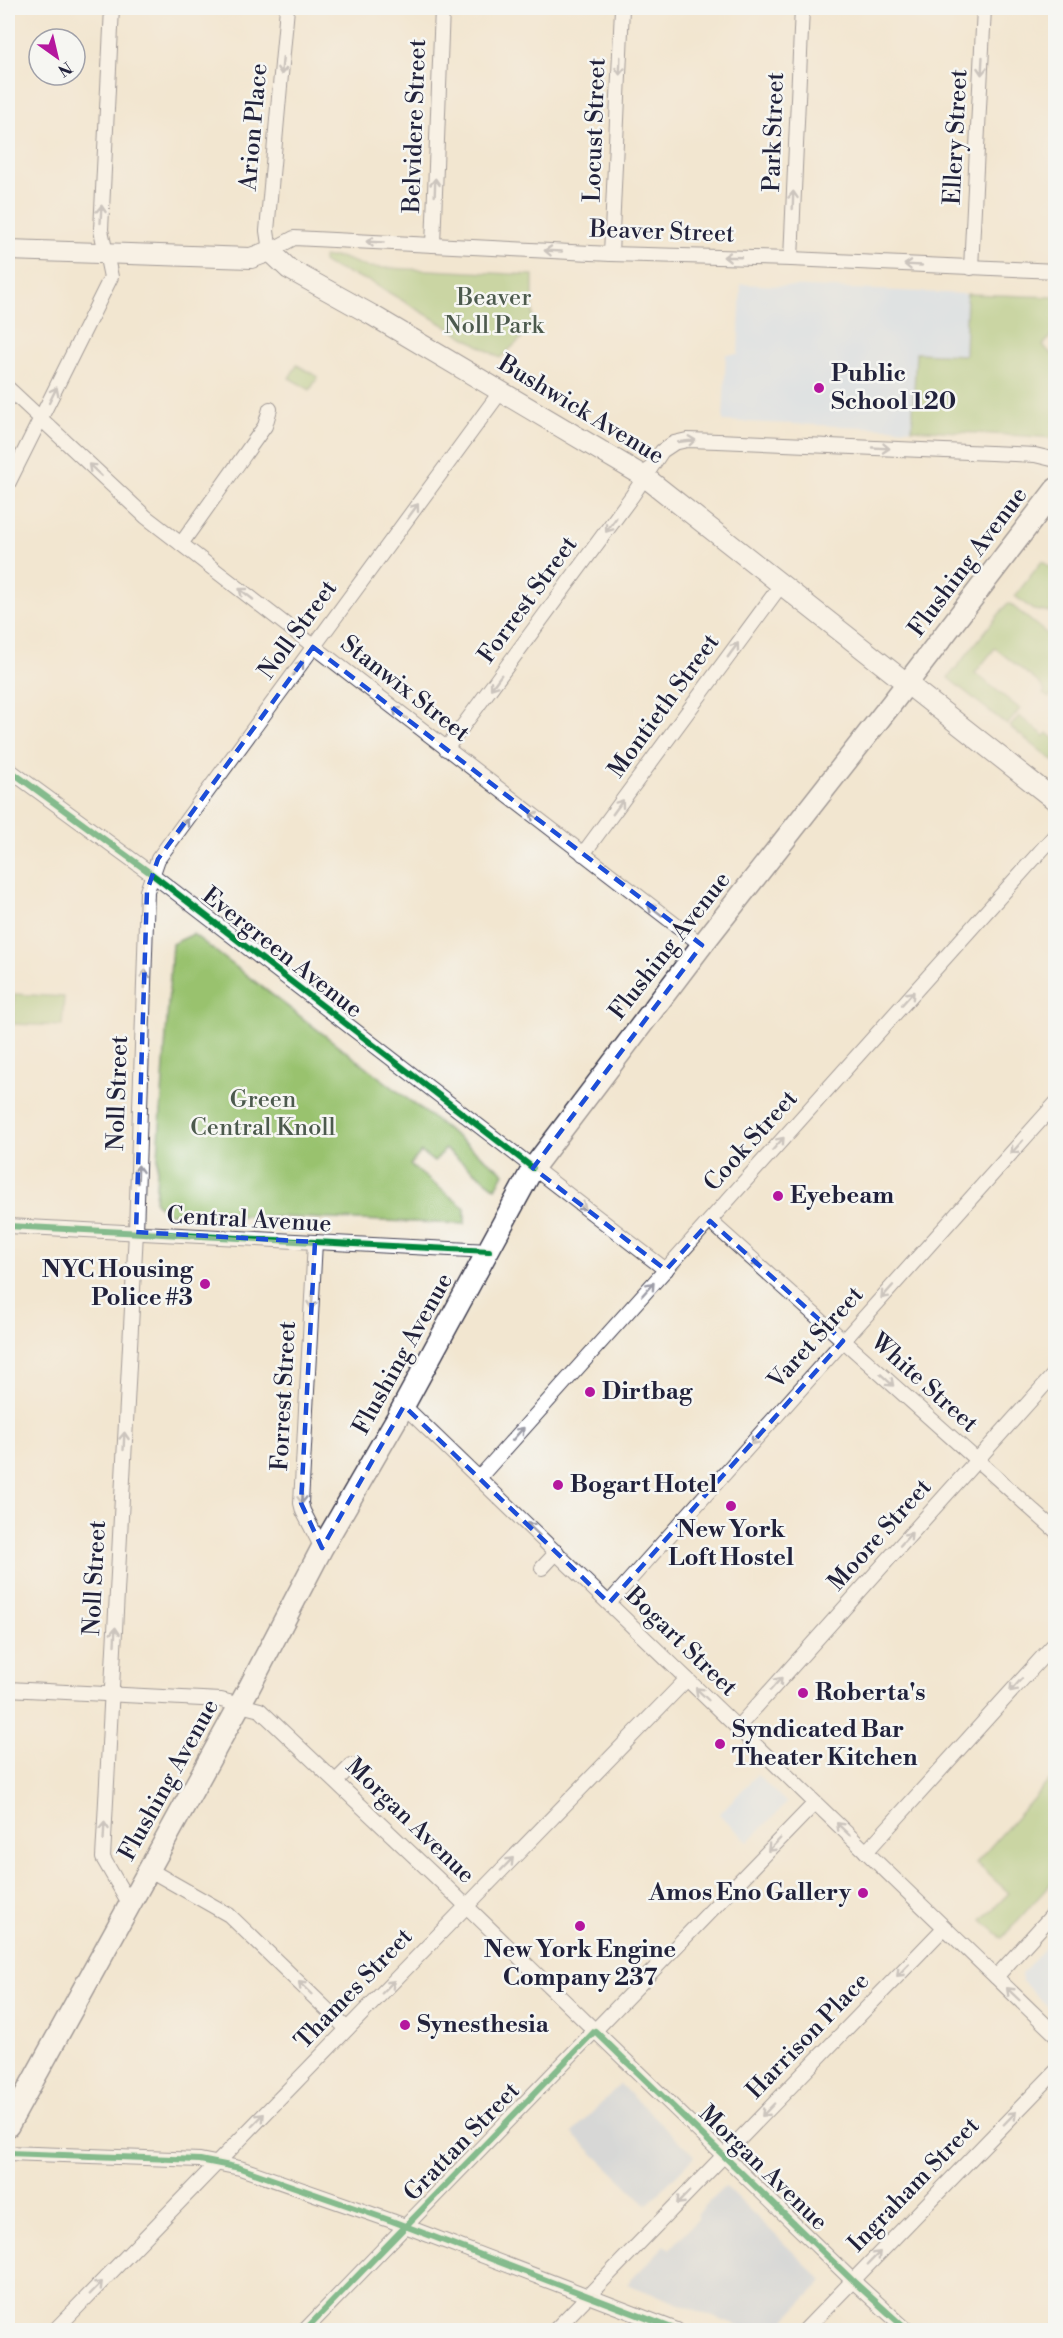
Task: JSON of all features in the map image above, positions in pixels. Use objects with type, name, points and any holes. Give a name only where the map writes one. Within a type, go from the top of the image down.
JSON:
[{"type":"main road","points":[[8,250],[251,258],[270,250]]},
{"type":"main road","name":"Bushwick Avenue","points":[[270,250],[289,268],[501,390],[645,477],[1056,801]]},
{"type":"main road","name":"Flushing Avenue","points":[[8,2126],[239,1705],[322,1548],[404,1406],[533,1168],[702,945],[907,684],[1056,489]]},
{"type":"street","points":[[8,484],[111,278],[100,230],[112,8]]},
{"type":"street","name":"Arion Place","points":[[270,250],[267,231],[287,8]]},
{"type":"street","name":"Belvidere Street","points":[[433,245],[442,8]]},
{"type":"street","name":"Locust Street","points":[[611,254],[622,8]]},
{"type":"street","name":"Park Street","points":[[791,259],[802,8]]},
{"type":"street","name":"Ellery Street","points":[[971,268],[984,8]]},
{"type":"street","name":"Beaver Street","points":[[270,250],[294,238],[611,254],[791,259],[1056,271]]},
{"type":"street","name":"Stanwix Street","points":[[8,388],[146,517],[702,945]]},
{"type":"street","name":"Noll Street","points":[[129,1903],[103,1858],[136,1232],[147,891],[158,859],[501,390]]},
{"type":"street","points":[[181,544],[265,426],[270,409]]},
{"type":"street","name":"Forrest Street","points":[[446,750],[663,451],[674,443],[687,440],[1035,455],[1056,460]]},
{"type":"street","name":"Montieth Street","points":[[583,854],[781,585]]},
{"type":"street","name":"Evergreen Avenue","points":[[8,769],[153,875],[666,1270]]},
{"type":"street","name":"Cook Street","points":[[479,1478],[1056,834]]},
{"type":"street","name":"Varet Street","points":[[609,1603],[1056,1103]]},
{"type":"street","name":"White Street","points":[[710,1221],[1056,1531]]},
{"type":"street","name":"Central Avenue","points":[[8,1226],[489,1251]]},
{"type":"street","name":"Forrest Street","points":[[315,1242],[301,1503],[322,1548]]},
{"type":"street","name":"Moore Street","points":[[737,1728],[1056,1372]]},
{"type":"street","name":"Bogart Street","points":[[404,1406],[1056,2035]]},
{"type":"street","points":[[542,1568],[557,1552]]},
{"type":"street","points":[[866,1852],[1056,1642]]},
{"type":"street","name":"Thames Street","points":[[55,2331],[687,1679]]},
{"type":"street","name":"Morgan Avenue","points":[[8,1689],[221,1700],[260,1710],[907,2331]]},
{"type":"street","points":[[336,1781],[352,1765]]},
{"type":"street","name":"Grattan Street","points":[[305,2331],[815,1803]]},
{"type":"street","points":[[148,1869],[229,1915],[347,2029]]},
{"type":"street","points":[[996,1977],[1056,1911]]},
{"type":"street","name":"Harrison Place","points":[[555,2331],[944,1928]]},
{"type":"street","name":"Ingraham Street","points":[[805,2331],[1056,2071]]},
{"type":"street","points":[[8,2153],[218,2162],[406,2226],[677,2331]]},
{"type":"highlighted area","points":[[313,647],[702,945],[533,1168],[666,1270],[710,1221],[843,1341],[609,1603],[404,1406],[322,1548],[301,1503],[315,1242],[136,1232],[147,891],[158,859]]},
{"type":"shaded area","name":"Public School 120","points":[[741,284],[967,294],[965,356],[916,354],[912,429],[723,421],[726,354],[738,354]]},
{"type":"shaded area","points":[[757,1775],[787,1803],[748,1842],[719,1814]]},
{"type":"shaded area","points":[[1055,1937],[1055,2014],[1022,1981],[1022,1973]]},
{"type":"shaded area","points":[[620,2084],[695,2156],[647,2205],[572,2133]]},
{"type":"shaded area","points":[[725,2186],[823,2281],[775,2330],[747,2330],[627,2284],[665,2245],[670,2249],[698,2219],[698,2213]]},
{"type":"green space","name":"Beaver Noll Park","points":[[323,257],[340,257],[367,267],[533,275],[533,328],[500,358],[371,282],[329,266],[323,262]]},
{"type":"green space","points":[[967,294],[1055,297],[1055,335],[1053,333],[1043,346],[1055,357],[1055,438],[912,429],[916,353],[965,355]]},
{"type":"green space","points":[[297,365],[318,377],[310,390],[289,378]]},
{"type":"green space","points":[[1042,561],[1055,571],[1055,613],[1033,610],[1015,596]]},
{"type":"green space","points":[[1007,604],[1010,604],[1056,641],[1055,689],[1049,698],[1043,694],[1045,691],[1040,684],[995,648],[975,673],[1020,709],[1007,725],[948,678]]},
{"type":"green space","points":[[1019,716],[1045,736],[1048,733],[1055,739],[1055,762],[1010,727]]},
{"type":"green space","name":"Green Central Knoll","points":[[193,934],[504,1173],[496,1188],[445,1149],[434,1162],[421,1152],[410,1165],[465,1208],[465,1224],[166,1213],[155,1202],[172,944]]},
{"type":"green space","points":[[14,994],[64,997],[62,1026],[13,1024]]},
{"type":"green space","points":[[1055,1774],[1055,1879],[1002,1938],[982,1920],[1009,1893],[976,1863]]},
{"type":"cycle path","points":[[8,769],[153,875],[533,1168]]},
{"type":"cycle path","points":[[8,1226],[489,1251]]},
{"type":"cycle path","points":[[305,2330],[595,2031],[852,2280],[907,2330]]},
{"type":"cycle path","points":[[8,2153],[200,2160],[240,2168],[392,2221],[677,2330]]},
{"type":"place","name":"Public School 120","points":[[819,388]]},
{"type":"place","name":"Eyebeam","points":[[778,1196]]},
{"type":"place","name":"NYC Housing Police #3","points":[[205,1284]]},
{"type":"place","name":"Dirtbag","points":[[590,1392]]},
{"type":"place","name":"Bogart Hotel","points":[[558,1485]]},
{"type":"place","name":"New York Loft Hostel","points":[[731,1506]]},
{"type":"place","name":"Roberta's","points":[[803,1693]]},
{"type":"place","name":"Syndicated Bar Theater Kitchen","points":[[720,1744]]},
{"type":"place","name":"Amos Eno Gallery","points":[[863,1893]]},
{"type":"place","name":"New York Engine Company 237","points":[[580,1926]]},
{"type":"place","name":"Synesthesia","points":[[405,2025]]}]
